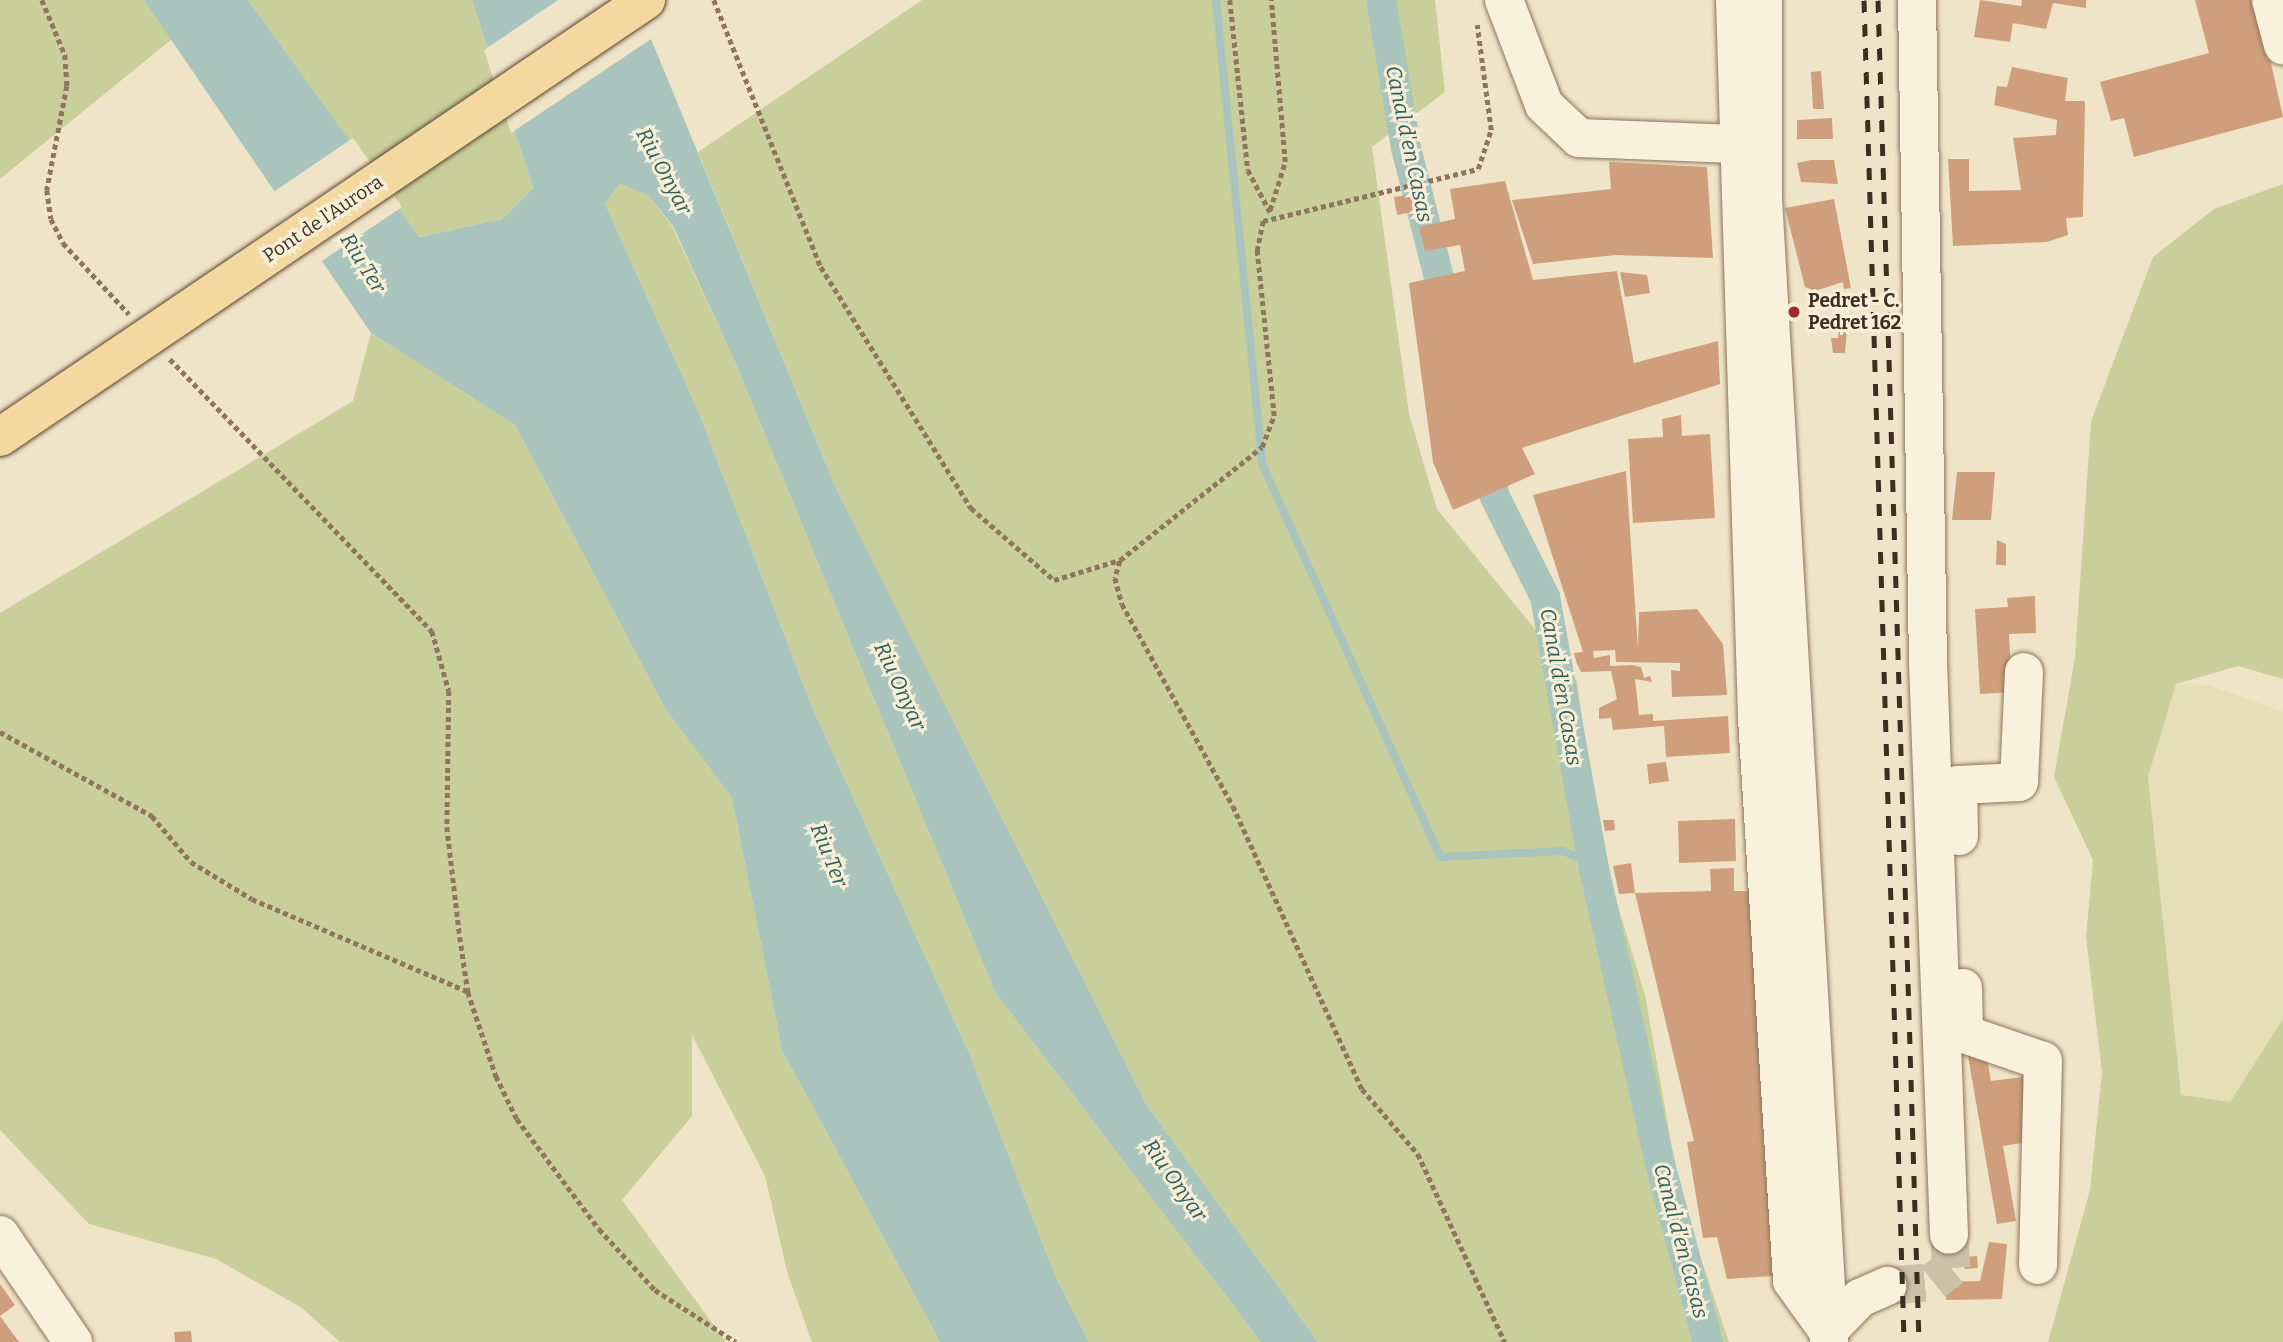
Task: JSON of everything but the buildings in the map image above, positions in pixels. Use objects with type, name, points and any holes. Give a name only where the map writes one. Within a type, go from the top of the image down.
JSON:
[{"type":"main road","name":"Pont de l'Aurora","points":[[0,411],[609,0]]},
{"type":"main road","name":"Pont de l'Aurora","points":[[0,438],[646,0]]},
{"type":"street","points":[[1735,0],[1750,146],[1756,718],[1792,1281],[1829,1337],[1860,1298],[1887,1286]]},
{"type":"street","points":[[1750,146],[1763,0]]},
{"type":"street","points":[[1917,0],[1945,785],[1949,1235]]},
{"type":"street","points":[[2271,0],[2283,45]]},
{"type":"street","points":[[1490,10],[1544,105],[1579,138],[1750,146]]},
{"type":"street","points":[[1945,785],[2019,782],[2024,672]]},
{"type":"street","points":[[1945,785],[1964,1034],[2043,1061],[2038,1265]]},
{"type":"street","points":[[0,1234],[73,1342]]},
{"type":"path","points":[[42,0],[65,55],[67,86],[47,190],[51,219],[63,243],[133,319]]},
{"type":"path","points":[[714,0],[821,267],[971,508],[1054,580],[1120,560],[1262,447],[1274,416],[1257,242],[1271,214],[1286,162],[1271,0]]},
{"type":"path","points":[[1230,0],[1248,170],[1271,214]]},
{"type":"path","points":[[1271,214],[1478,169],[1490,130],[1490,10]]},
{"type":"path","points":[[160,347],[432,631],[449,691],[447,827],[468,992],[517,1119],[568,1192],[655,1290],[736,1342]]},
{"type":"path","points":[[1120,560],[1115,578],[1122,604],[1233,806],[1362,1089],[1418,1154],[1505,1342]]},
{"type":"path","points":[[0,732],[152,816],[191,862],[252,899],[468,992]]},
{"type":"shaded area","points":[[2176,684],[2209,685],[2283,712],[2283,1019],[2230,1102],[2180,1095],[2148,777]]},
{"type":"green space","points":[[0,0],[144,0],[172,39],[0,179]]},
{"type":"green space","points":[[248,0],[472,0],[533,188],[502,219],[418,237]]},
{"type":"green space","points":[[922,0],[1435,0],[1445,92],[1372,147],[1409,414],[1437,509],[1577,681],[1599,844],[1645,995],[1681,1199],[1729,1342],[1318,1342],[1146,1104],[835,486],[698,152]]},
{"type":"green space","points":[[620,184],[649,196],[672,226],[738,369],[995,992],[1261,1342],[1089,1342],[1056,1278],[969,1053],[812,707],[699,413],[605,204]]},
{"type":"green space","points":[[2283,184],[2283,679],[2238,666],[2176,684],[2148,777],[2181,1095],[2230,1102],[2283,1019],[2283,1342],[2048,1342],[2090,1190],[2102,1072],[2086,937],[2093,860],[2054,777],[2075,657],[2091,421],[2153,257],[2214,209]]},
{"type":"green space","points":[[371,333],[515,425],[666,710],[732,798],[782,1050],[940,1342],[812,1342],[788,1275],[765,1176],[692,1035],[692,1116],[622,1200],[726,1342],[340,1342],[302,1308],[216,1259],[89,1224],[0,1130],[0,613],[353,401]]},
{"type":"water","points":[[144,0],[248,0],[419,237],[502,219],[533,188],[472,0],[635,0],[835,486],[1146,1104],[1318,1342],[1261,1342],[995,992],[738,369],[673,226],[649,196],[620,184],[605,204],[699,413],[812,707],[969,1053],[1056,1278],[1089,1342],[940,1342],[782,1050],[732,798],[666,710],[515,425],[371,333]]},
{"type":"pier","points":[[558,0],[639,0],[654,37],[511,133],[484,50]]},
{"type":"pier","points":[[353,138],[402,207],[319,263],[272,193]]},
{"type":"waterway","points":[[1216,0],[1262,464],[1440,857],[1563,851],[1593,864]]},
{"type":"waterway","name":"Canal d'en Casas","points":[[1381,0],[1406,148],[1449,317]]},
{"type":"waterway","name":"Canal d'en Casas","points":[[1483,453],[1495,497],[1545,597],[1593,864],[1661,1168],[1708,1342]]},
{"type":"tunnel","points":[[1887,1286],[1933,1282],[1951,1268],[1949,1235]]},
{"type":"railway","points":[[1864,0],[1904,1342]]},
{"type":"railway","points":[[1878,0],[1919,1342]]},
{"type":"place","name":"Pedret - C. Pedret 162","points":[[1794,312]]},
{"type":"water label","name":"Riu Onyar","points":[[664,171]]},
{"type":"water label","name":"Riu Ter","points":[[363,263]]},
{"type":"water label","name":"Riu Onyar","points":[[900,686]]},
{"type":"water label","name":"Riu Ter","points":[[829,855]]},
{"type":"water label","name":"Riu Onyar","points":[[1175,1180]]}]
